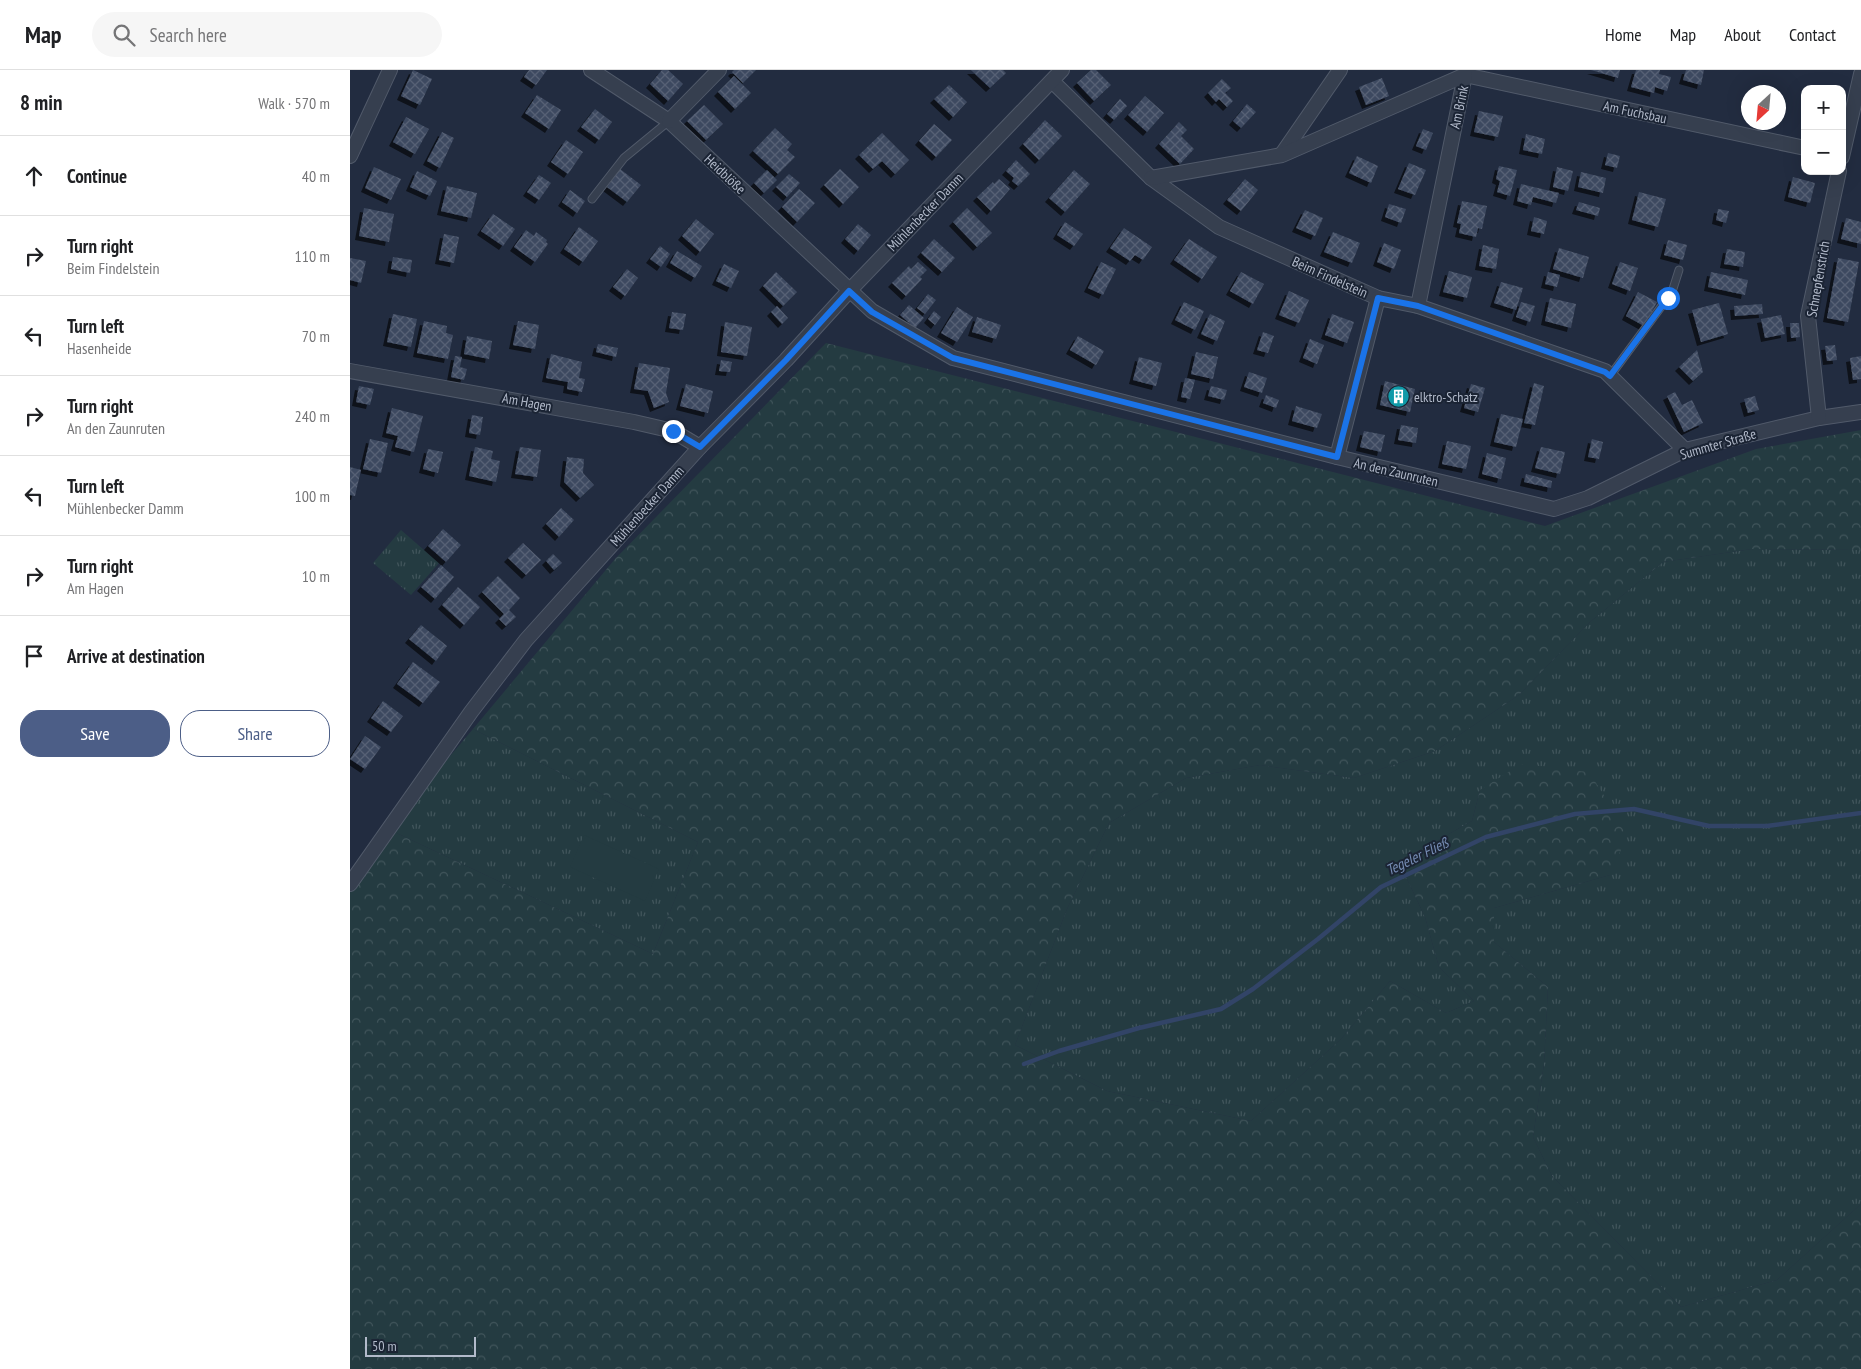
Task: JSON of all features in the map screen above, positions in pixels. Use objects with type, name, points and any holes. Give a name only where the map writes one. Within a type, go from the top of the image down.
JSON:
[{"type":"street","points":[[350,156],[390,70]]},
{"type":"street","name":"Heidblöße","points":[[591,70],[669,121],[849,291]]},
{"type":"street","points":[[669,121],[719,70]]},
{"type":"street","name":"Mühlenbecker Damm","points":[[350,884],[471,712],[526,640],[700,447],[786,360],[849,291],[1062,70]]},
{"type":"street","points":[[1282,155],[1340,70]]},
{"type":"street","points":[[1846,140],[1861,74]]},
{"type":"street","name":"Am Brink","points":[[1151,178],[1282,155],[1465,75]]},
{"type":"street","name":"Am Brink","points":[[1418,306],[1465,75]]},
{"type":"street","name":"Am Fuchsbau","points":[[1465,75],[1801,147]]},
{"type":"street","name":"Beim Findelstein","points":[[1052,81],[1151,178],[1219,227],[1378,298],[1418,306],[1605,372],[1685,450]]},
{"type":"street","name":"Schnepfenstrich","points":[[1819,418],[1808,316],[1838,175]]},
{"type":"street","name":"An den Zaunruten","points":[[849,291],[872,312],[953,358],[1337,457],[1554,509]]},
{"type":"street","points":[[1337,457],[1378,298]]},
{"type":"street","name":"Am Hagen","points":[[350,371],[634,422],[673,431],[700,447]]},
{"type":"street","name":"Summter Straße","points":[[1554,509],[1588,498],[1685,450],[1819,418],[1861,412]]},
{"type":"lane","points":[[592,199],[624,158],[669,121]]},
{"type":"lane","points":[[1610,376],[1672,292],[1679,270]]},
{"type":"green space","points":[[826,343],[1545,526],[1756,449],[1861,430],[1861,550],[1752,549],[1663,562],[1590,622],[1519,695],[1435,751],[1354,778],[1260,765],[1186,778],[1109,823],[1067,909],[1015,1045],[1107,1091],[1251,1121],[1341,1039],[1390,981],[1446,1013],[1474,1001],[1439,967],[1425,917],[1399,862],[1472,821],[1480,790],[1521,764],[1589,772],[1628,833],[1610,875],[1494,908],[1494,942],[1548,987],[1544,1064],[1533,1137],[1552,1176],[1681,1307],[1777,1280],[1861,1204],[1861,1369],[350,1369],[350,886],[388,829],[653,954],[698,842],[473,729],[615,559]]},
{"type":"green space","points":[[401,530],[439,563],[411,595],[373,563]]},
{"type":"green space","points":[[1752,549],[1861,550],[1861,1204],[1777,1280],[1681,1307],[1552,1176],[1533,1137],[1544,1064],[1548,987],[1494,942],[1494,908],[1610,875],[1480,790],[1472,821],[1399,862],[1425,917],[1439,967],[1474,1001],[1446,1013],[1390,981],[1341,1039],[1251,1121],[1107,1091],[1015,1045],[1067,909],[1109,823],[1186,778],[1260,765],[1354,778],[1435,751],[1519,695],[1590,622],[1663,562]]},
{"type":"green space","points":[[473,729],[698,842],[653,954],[388,829]]},
{"type":"green space","points":[[584,835],[659,869],[645,901],[570,867]]},
{"type":"building","points":[[413,70],[432,79],[420,105],[401,96]]},
{"type":"building","points":[[529,70],[547,70],[536,85],[524,77]]},
{"type":"building","points":[[662,70],[668,70],[683,84],[668,101],[650,84]]},
{"type":"building","points":[[734,70],[756,70],[743,83],[732,72]]},
{"type":"building","points":[[971,70],[1003,70],[1006,73],[990,88]]},
{"type":"building","points":[[1091,70],[1096,70],[1111,85],[1094,101],[1077,83]]},
{"type":"building","points":[[1591,70],[1620,70],[1618,78]]},
{"type":"building","points":[[1636,70],[1660,70],[1659,74],[1671,77],[1667,91],[1655,87],[1654,93],[1631,87]]},
{"type":"building","points":[[1686,70],[1704,70],[1701,85],[1683,80]]},
{"type":"building","points":[[734,76],[751,93],[735,109],[718,92]]},
{"type":"building","points":[[1382,78],[1389,96],[1366,105],[1359,87]]},
{"type":"building","points":[[1222,79],[1231,88],[1225,93],[1233,101],[1227,107],[1219,99],[1216,102],[1208,93]]},
{"type":"building","points":[[949,85],[967,102],[953,117],[934,99]]},
{"type":"building","points":[[537,95],[561,110],[549,129],[525,113]]},
{"type":"building","points":[[1145,96],[1164,113],[1147,132],[1128,115]]},
{"type":"building","points":[[1120,99],[1127,106],[1114,120],[1107,114]]},
{"type":"building","points":[[1247,104],[1256,112],[1241,128],[1233,121]]},
{"type":"building","points":[[704,105],[723,124],[706,140],[687,121]]},
{"type":"building","points":[[595,109],[612,122],[599,140],[581,127]]},
{"type":"building","points":[[1479,111],[1503,116],[1498,137],[1474,132]]},
{"type":"building","points":[[406,117],[429,129],[415,154],[393,142]]},
{"type":"building","points":[[1045,120],[1062,136],[1039,160],[1023,144]]},
{"type":"building","points":[[1179,122],[1187,130],[1181,136],[1194,149],[1180,164],[1159,144]]},
{"type":"building","points":[[934,124],[952,140],[936,157],[919,141]]},
{"type":"building","points":[[775,128],[792,144],[787,150],[795,157],[778,174],[753,151]]},
{"type":"building","points":[[1423,129],[1433,133],[1426,150],[1416,146]]},
{"type":"building","points":[[442,132],[454,138],[440,168],[427,161]]},
{"type":"building","points":[[882,133],[909,160],[895,174],[882,161],[873,169],[859,155]]},
{"type":"building","points":[[1526,134],[1545,139],[1542,154],[1523,150]]},
{"type":"building","points":[[566,140],[583,152],[568,174],[551,162]]},
{"type":"building","points":[[1608,153],[1620,156],[1617,168],[1605,165]]},
{"type":"building","points":[[1357,156],[1378,166],[1371,183],[1349,173]]},
{"type":"building","points":[[1016,160],[1030,174],[1018,186],[1012,181],[1014,178],[1006,171]]},
{"type":"building","points":[[1409,163],[1426,170],[1415,195],[1398,189]]},
{"type":"building","points":[[1499,166],[1517,170],[1510,196],[1497,192],[1500,181],[1496,179]]},
{"type":"building","points":[[374,167],[401,179],[391,200],[365,188]]},
{"type":"building","points":[[1557,167],[1573,171],[1568,191],[1553,187]]},
{"type":"building","points":[[620,169],[641,185],[627,202],[607,187]]},
{"type":"building","points":[[840,169],[859,187],[843,204],[824,185]]},
{"type":"building","points":[[767,170],[777,180],[764,193],[754,183]]},
{"type":"building","points":[[1074,170],[1090,184],[1065,212],[1049,198]]},
{"type":"building","points":[[417,171],[437,181],[430,196],[410,187]]},
{"type":"building","points":[[1581,172],[1606,178],[1603,193],[1578,187]]},
{"type":"building","points":[[789,174],[800,183],[787,197],[776,187]]},
{"type":"building","points":[[539,175],[551,183],[539,200],[527,192]]},
{"type":"building","points":[[1793,177],[1815,183],[1810,203],[1788,197]]},
{"type":"building","points":[[999,179],[1010,189],[991,211],[977,197]]},
{"type":"building","points":[[1245,179],[1258,190],[1241,211],[1227,200]]},
{"type":"building","points":[[1521,184],[1559,193],[1556,203],[1533,197],[1531,205],[1517,201]]},
{"type":"building","points":[[447,186],[477,193],[471,218],[441,211]]},
{"type":"building","points":[[799,189],[815,203],[797,222],[782,207]]},
{"type":"building","points":[[570,190],[585,201],[577,213],[562,202]]},
{"type":"building","points":[[1639,192],[1666,199],[1658,227],[1632,220]]},
{"type":"building","points":[[1462,201],[1487,206],[1482,229],[1478,228],[1476,237],[1459,233],[1461,224],[1457,223]]},
{"type":"building","points":[[1579,202],[1600,208],[1598,216],[1576,210]]},
{"type":"building","points":[[1389,204],[1406,209],[1401,223],[1385,217]]},
{"type":"building","points":[[364,208],[394,214],[389,242],[359,236]]},
{"type":"building","points":[[967,208],[992,233],[977,247],[953,222]]},
{"type":"building","points":[[1718,209],[1729,211],[1726,223],[1716,220]]},
{"type":"building","points":[[1305,210],[1323,218],[1315,236],[1296,228]]},
{"type":"building","points":[[493,214],[515,229],[503,246],[481,231]]},
{"type":"building","points":[[1534,217],[1547,221],[1544,234],[1531,231]]},
{"type":"building","points":[[1846,218],[1861,222],[1861,244],[1841,239]]},
{"type":"building","points":[[696,219],[714,234],[700,252],[682,236]]},
{"type":"building","points":[[1065,222],[1083,234],[1074,246],[1057,235]]},
{"type":"building","points":[[858,224],[871,235],[858,251],[845,239]]},
{"type":"building","points":[[579,227],[598,241],[583,262],[564,249]]},
{"type":"building","points":[[1124,228],[1152,247],[1143,260],[1135,255],[1130,261],[1110,248]]},
{"type":"building","points":[[526,230],[534,236],[536,232],[547,240],[548,244],[535,262],[514,247]]},
{"type":"building","points":[[1333,232],[1360,243],[1352,263],[1324,252]]},
{"type":"building","points":[[444,234],[459,237],[454,263],[439,260]]},
{"type":"building","points":[[934,239],[955,258],[942,272],[921,253]]},
{"type":"building","points":[[1189,239],[1217,257],[1202,279],[1174,260]]},
{"type":"building","points":[[1668,240],[1687,245],[1683,260],[1664,255]]},
{"type":"building","points":[[1384,243],[1401,250],[1394,269],[1377,262]]},
{"type":"building","points":[[1483,245],[1499,249],[1496,269],[1479,266]]},
{"type":"building","points":[[660,246],[670,254],[661,267],[650,259]]},
{"type":"building","points":[[1559,248],[1589,257],[1583,278],[1553,269]]},
{"type":"building","points":[[1727,249],[1745,252],[1743,267],[1724,264]]},
{"type":"building","points":[[677,251],[702,266],[695,278],[670,263]]},
{"type":"building","points":[[393,257],[412,260],[410,273],[391,269]]},
{"type":"building","points":[[350,258],[366,261],[361,283],[350,280]]},
{"type":"building","points":[[1838,258],[1859,262],[1848,322],[1827,318]]},
{"type":"building","points":[[918,262],[927,270],[920,277],[922,279],[906,296],[892,283],[909,266],[911,269]]},
{"type":"building","points":[[1101,262],[1116,269],[1103,295],[1088,288]]},
{"type":"building","points":[[1620,262],[1638,268],[1630,291],[1612,284]]},
{"type":"building","points":[[724,264],[739,271],[731,288],[716,281]]},
{"type":"building","points":[[627,269],[638,278],[625,296],[613,287]]},
{"type":"building","points":[[1449,271],[1472,277],[1467,298],[1443,292]]},
{"type":"building","points":[[776,272],[797,292],[783,306],[763,286]]},
{"type":"building","points":[[1241,272],[1264,284],[1253,304],[1230,291]]},
{"type":"building","points":[[1548,272],[1560,275],[1557,287],[1545,284]]},
{"type":"building","points":[[1711,272],[1748,280],[1745,295],[1708,287]]},
{"type":"building","points":[[1501,282],[1523,288],[1516,310],[1494,303]]},
{"type":"building","points":[[1289,291],[1309,300],[1299,323],[1279,315]]},
{"type":"building","points":[[1638,292],[1657,302],[1644,326],[1626,316]]},
{"type":"building","points":[[928,294],[936,300],[925,314],[917,308]]},
{"type":"building","points":[[1550,298],[1576,304],[1571,328],[1545,321]]},
{"type":"building","points":[[1184,302],[1204,311],[1195,330],[1175,320]]},
{"type":"building","points":[[1521,302],[1535,306],[1530,322],[1516,317]]},
{"type":"building","points":[[1719,303],[1728,334],[1701,342],[1692,310]]},
{"type":"building","points":[[1762,304],[1763,314],[1735,316],[1734,306]]},
{"type":"building","points":[[909,305],[924,318],[915,328],[900,315]]},
{"type":"building","points":[[777,306],[788,318],[782,324],[771,312]]},
{"type":"building","points":[[957,307],[973,317],[957,342],[941,333]]},
{"type":"building","points":[[934,311],[941,317],[935,325],[928,319]]},
{"type":"building","points":[[672,312],[686,314],[683,330],[669,328]]},
{"type":"building","points":[[393,314],[417,319],[411,347],[387,342]]},
{"type":"building","points":[[1210,314],[1225,321],[1217,341],[1201,334]]},
{"type":"building","points":[[1332,314],[1354,322],[1347,343],[1325,335]]},
{"type":"building","points":[[1781,315],[1785,334],[1765,338],[1761,319]]},
{"type":"building","points":[[977,317],[1001,325],[996,339],[972,332]]},
{"type":"building","points":[[424,321],[447,326],[446,333],[453,335],[448,359],[417,353]]},
{"type":"building","points":[[518,321],[539,325],[535,349],[513,345]]},
{"type":"building","points":[[725,322],[752,327],[747,356],[721,352]]},
{"type":"building","points":[[1790,323],[1799,323],[1800,337],[1791,338]]},
{"type":"building","points":[[1263,332],[1274,336],[1268,353],[1257,350]]},
{"type":"building","points":[[467,336],[492,341],[489,359],[464,354]]},
{"type":"building","points":[[1078,336],[1104,351],[1096,365],[1070,350]]},
{"type":"building","points":[[1310,339],[1324,345],[1317,364],[1303,358]]},
{"type":"building","points":[[598,344],[618,348],[616,357],[596,352]]},
{"type":"building","points":[[1835,345],[1837,360],[1827,361],[1825,346]]},
{"type":"building","points":[[1697,350],[1703,372],[1693,381],[1679,367]]},
{"type":"building","points":[[1196,352],[1218,357],[1213,379],[1191,374]]},
{"type":"building","points":[[551,354],[582,362],[579,378],[585,379],[582,392],[567,389],[568,382],[546,378]]},
{"type":"building","points":[[455,356],[462,357],[460,367],[467,369],[464,380],[451,377]]},
{"type":"building","points":[[1861,356],[1861,379],[1853,380],[1850,358]]},
{"type":"building","points":[[1139,357],[1162,363],[1156,386],[1133,380]]},
{"type":"building","points":[[721,360],[732,362],[730,372],[719,371]]},
{"type":"building","points":[[639,363],[670,368],[666,393],[669,402],[654,408],[648,391],[634,389]]},
{"type":"building","points":[[1249,372],[1267,378],[1262,393],[1244,387]]},
{"type":"building","points":[[1185,378],[1195,380],[1190,399],[1181,397]]},
{"type":"building","name":"elktro-Schatz","points":[[1385,381],[1415,389],[1410,412],[1380,405]]},
{"type":"building","points":[[1534,383],[1544,386],[1535,425],[1524,423]]},
{"type":"building","points":[[686,384],[713,391],[708,413],[680,406]]},
{"type":"building","points":[[1471,384],[1485,388],[1478,412],[1464,408]]},
{"type":"building","points":[[359,386],[374,389],[370,405],[356,402]]},
{"type":"building","points":[[1211,386],[1227,390],[1224,400],[1208,396]]},
{"type":"building","points":[[1675,392],[1682,405],[1692,400],[1703,423],[1684,432],[1667,396]]},
{"type":"building","points":[[1266,395],[1279,400],[1276,408],[1263,403]]},
{"type":"building","points":[[1755,396],[1759,410],[1748,413],[1744,399]]},
{"type":"building","points":[[1296,406],[1322,414],[1317,428],[1292,421]]},
{"type":"building","points":[[392,408],[423,416],[414,452],[395,447],[398,436],[386,433]]},
{"type":"building","points":[[1501,414],[1523,419],[1516,447],[1494,442]]},
{"type":"building","points":[[472,415],[483,417],[480,435],[469,433]]},
{"type":"building","points":[[1401,425],[1418,428],[1416,443],[1398,440]]},
{"type":"building","points":[[1364,431],[1385,435],[1381,452],[1360,447]]},
{"type":"building","points":[[370,439],[388,443],[381,473],[363,469]]},
{"type":"building","points":[[1592,439],[1603,442],[1599,459],[1588,457]]},
{"type":"building","points":[[1447,441],[1471,446],[1466,469],[1442,464]]},
{"type":"building","points":[[475,447],[493,451],[491,459],[500,461],[496,482],[469,476]]},
{"type":"building","points":[[520,447],[541,450],[537,477],[515,474]]},
{"type":"building","points":[[1541,447],[1565,452],[1560,474],[1535,468]]},
{"type":"building","points":[[428,449],[443,452],[438,473],[423,469]]},
{"type":"building","points":[[1487,453],[1506,458],[1501,479],[1482,474]]},
{"type":"building","points":[[567,457],[584,459],[583,473],[594,485],[580,498],[564,482]]},
{"type":"building","points":[[350,467],[361,470],[355,496],[350,495]]},
{"type":"building","points":[[1526,474],[1552,481],[1551,488],[1524,482]]},
{"type":"building","points":[[561,508],[574,520],[559,537],[546,524]]},
{"type":"building","points":[[443,529],[461,545],[446,562],[428,546]]},
{"type":"building","points":[[523,543],[541,560],[526,575],[508,558]]},
{"type":"building","points":[[553,554],[562,563],[554,570],[546,561]]},
{"type":"building","points":[[441,565],[454,577],[435,599],[421,587]]},
{"type":"building","points":[[498,576],[520,598],[509,610],[516,617],[506,626],[499,619],[504,614],[482,592]]},
{"type":"building","points":[[458,587],[480,607],[464,625],[442,605]]},
{"type":"building","points":[[421,625],[447,646],[436,661],[409,639]]},
{"type":"building","points":[[413,662],[440,682],[423,703],[397,684]]},
{"type":"building","points":[[383,701],[403,716],[391,732],[371,718]]},
{"type":"building","points":[[365,736],[381,747],[365,769],[350,759]]},
{"type":"waterway","name":"Tegeler Fließ","points":[[1024,1064],[1059,1051],[1139,1028],[1221,1009],[1253,989],[1381,887],[1486,837],[1575,814],[1634,809],[1709,826],[1767,826],[1861,813]]},
{"type":"place","name":"elktro-Schatz","points":[[1398,397]]},
{"type":"route","points":[[673,431],[700,447],[786,360],[849,291],[872,312],[953,358],[1337,457],[1378,298],[1418,306],[1605,372],[1610,376],[1668,298]]}]
